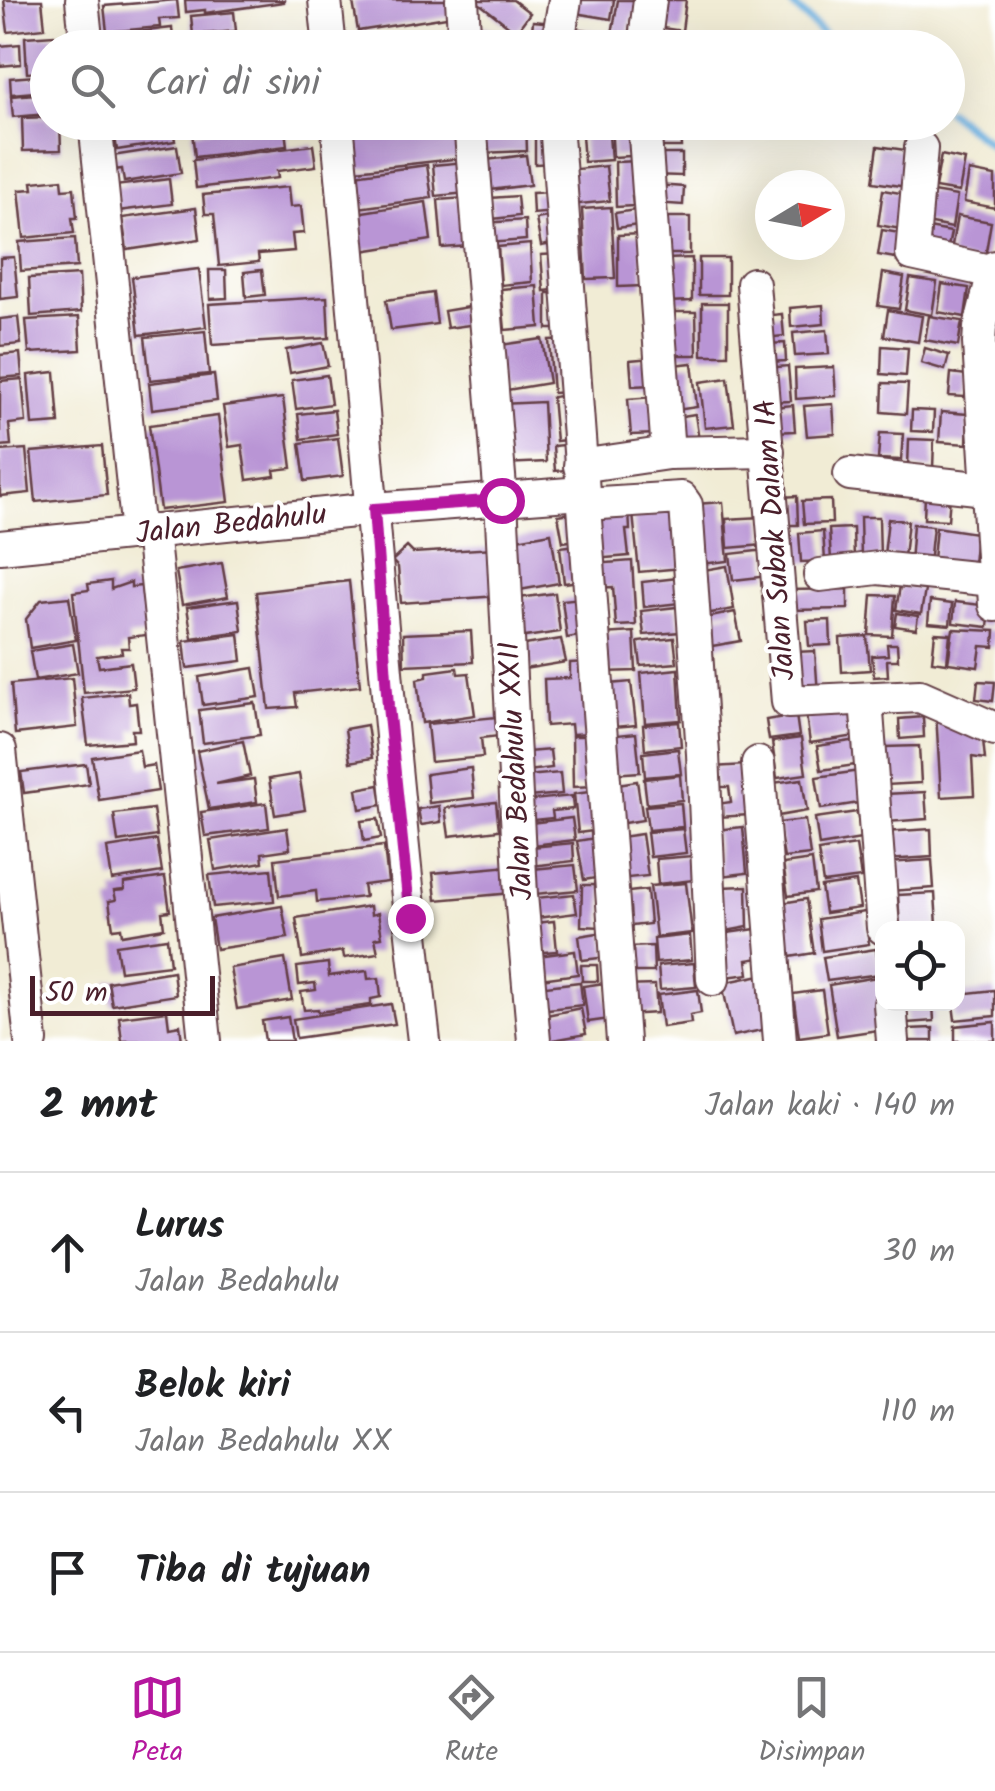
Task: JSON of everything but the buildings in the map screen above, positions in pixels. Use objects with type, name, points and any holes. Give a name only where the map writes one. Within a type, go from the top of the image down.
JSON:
[{"type":"street","points":[[82,0],[85,30]]},
{"type":"street","points":[[325,0],[328,30]]},
{"type":"street","points":[[462,0],[464,30]]},
{"type":"street","points":[[560,30],[566,0]]},
{"type":"street","points":[[646,30],[650,0]]},
{"type":"street","points":[[97,140],[205,1041]]},
{"type":"street","points":[[339,140],[374,509],[388,706],[424,1041]]},
{"type":"street","name":"Jalan Bedahulu XXII","points":[[471,140],[501,500],[521,895],[534,1041]]},
{"type":"street","points":[[557,140],[623,1041]]},
{"type":"street","points":[[645,140],[668,452]]},
{"type":"street","points":[[820,575],[878,568],[994,593],[979,343],[994,270],[912,254],[921,148]]},
{"type":"street","name":"Jalan Subak Dalam IA","points":[[753,284],[786,698],[794,703],[930,698],[995,729]]},
{"type":"street","points":[[582,488],[668,452],[768,450]]},
{"type":"street","points":[[850,474],[986,489]]},
{"type":"street","name":"Jalan Bedahulu","points":[[0,548],[374,509],[501,500],[582,488],[680,498],[686,504],[698,677],[713,979]]},
{"type":"street","points":[[866,699],[882,921]]},
{"type":"street","points":[[0,750],[31,1041]]},
{"type":"street","points":[[758,763],[780,1041]]},
{"type":"street","points":[[891,1011],[893,1041]]},
{"type":"waterway","points":[[788,0],[819,30]]},
{"type":"waterway","points":[[965,124],[995,148]]},
{"type":"route","points":[[410,918],[388,706],[374,509],[501,500]]}]
